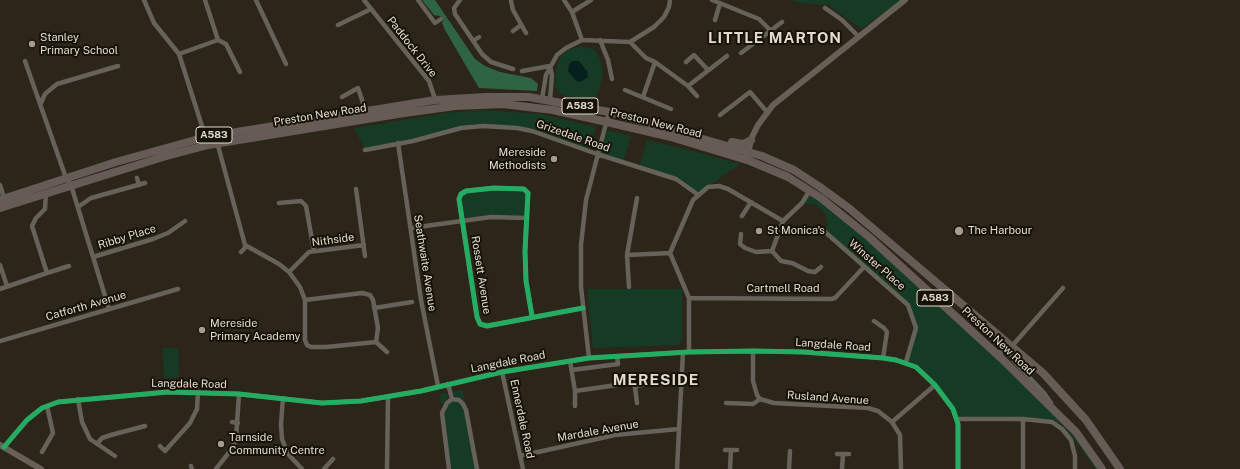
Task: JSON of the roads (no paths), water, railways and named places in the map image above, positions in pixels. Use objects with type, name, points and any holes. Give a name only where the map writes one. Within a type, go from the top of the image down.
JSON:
[{"type":"highway","name":"Preston New Road","points":[[42,192],[66,178],[206,137],[366,112],[436,105],[501,96],[546,101],[609,112],[693,136],[794,170],[820,187],[850,209],[1043,373],[1074,404],[1094,430],[1120,469]]},
{"type":"highway","points":[[536,108],[546,101],[553,110]]},
{"type":"highway","name":"Preston New Road","points":[[3,203],[208,145],[436,105],[503,104],[553,110],[747,155],[810,190],[848,219],[996,353],[1059,414],[1076,432],[1102,469]]},
{"type":"highway","name":"A583","points":[[693,136],[702,134],[739,144],[746,143],[751,140]]},
{"type":"street","points":[[144,0],[154,23],[179,54],[208,145]]},
{"type":"street","points":[[206,0],[218,40]]},
{"type":"street","points":[[256,0],[286,64]]},
{"type":"street","name":"Paddock Drive","points":[[364,0],[429,81],[436,105]]},
{"type":"street","points":[[418,0],[435,23],[440,18]]},
{"type":"street","points":[[460,0],[454,8],[455,14],[472,41],[482,54],[491,62],[513,69]]},
{"type":"street","points":[[511,0],[513,10],[526,34]]},
{"type":"street","points":[[564,0],[572,12],[582,40]]},
{"type":"street","points":[[572,12],[591,0]]},
{"type":"street","points":[[546,101],[546,75],[550,66],[561,51],[582,40],[600,40],[619,43],[630,42],[654,28],[664,17],[669,7],[670,0]]},
{"type":"street","points":[[712,0],[759,19],[770,30]]},
{"type":"street","points":[[747,155],[751,140],[758,125],[767,112],[905,0]]},
{"type":"street","points":[[715,20],[720,3]]},
{"type":"street","points":[[825,8],[842,20],[859,37]]},
{"type":"street","points":[[338,26],[371,9]]},
{"type":"street","points":[[741,53],[782,22]]},
{"type":"street","points":[[513,31],[521,25]]},
{"type":"street","points":[[472,41],[479,37]]},
{"type":"street","points":[[179,54],[218,40],[226,44],[240,72]]},
{"type":"street","points":[[600,40],[608,60],[612,79]]},
{"type":"street","points":[[630,42],[646,58],[655,62],[688,86],[696,96]]},
{"type":"street","points":[[686,62],[694,55],[708,70]]},
{"type":"street","points":[[688,86],[727,56]]},
{"type":"street","points":[[25,61],[41,103],[66,178],[71,185],[109,309]]},
{"type":"street","points":[[643,97],[655,62]]},
{"type":"street","points":[[41,103],[45,94],[58,84],[118,66]]},
{"type":"street","points":[[522,71],[550,66]]},
{"type":"street","points":[[546,101],[552,76],[550,66]]},
{"type":"street","name":"Preston New Road","points":[[342,97],[358,88],[366,112]]},
{"type":"street","points":[[625,90],[670,109]]},
{"type":"street","points":[[720,115],[750,92],[767,112]]},
{"type":"street","points":[[589,358],[583,308],[581,245],[586,200],[609,112]]},
{"type":"street","name":"Grizedale Road","points":[[365,150],[460,128],[502,127],[532,131],[597,154],[676,179],[697,194]]},
{"type":"street","points":[[215,135],[232,204],[245,245],[245,248],[241,252]]},
{"type":"street","name":"Seathwaite Avenue","points":[[398,143],[421,300],[438,386]]},
{"type":"street","points":[[137,178],[139,185]]},
{"type":"street","points":[[78,207],[91,198],[145,183]]},
{"type":"street","points":[[0,185],[3,203]]},
{"type":"street","points":[[689,352],[689,298],[670,253],[697,194],[708,187],[714,186],[728,189],[783,221]]},
{"type":"street","points":[[462,221],[459,199],[461,194],[466,191],[494,188],[524,188],[528,193],[525,251],[526,281],[532,316]]},
{"type":"street","name":"Nithside","points":[[356,189],[365,256]]},
{"type":"street","points":[[772,251],[783,221],[802,203],[810,190]]},
{"type":"street","points":[[42,192],[45,209],[36,218],[32,226],[47,273]]},
{"type":"street","points":[[629,287],[627,255],[637,198]]},
{"type":"street","points":[[279,203],[301,201],[306,206],[314,251]]},
{"type":"street","points":[[742,216],[751,202]]},
{"type":"street","points":[[411,228],[491,217],[527,218]]},
{"type":"street","name":"Ribby Place","points":[[93,257],[154,240],[168,234],[185,221]]},
{"type":"street","name":"Rossett Avenue","points":[[462,221],[477,317],[480,324],[487,326],[532,316],[583,308]]},
{"type":"street","name":"Winster Place","points":[[824,230],[908,305],[916,328],[906,362]]},
{"type":"street","points":[[741,234],[740,244],[745,248],[756,252],[772,251]]},
{"type":"street","points":[[245,245],[270,258],[289,272],[300,287],[305,300],[305,340],[307,345],[311,347],[326,347],[376,342],[387,352]]},
{"type":"street","name":"Nithside","points":[[289,272],[309,252],[364,245]]},
{"type":"street","points":[[772,251],[781,261],[792,263],[808,271],[815,272],[821,267]]},
{"type":"street","points":[[627,255],[670,253]]},
{"type":"street","points":[[0,265],[7,286]]},
{"type":"street","points":[[0,289],[69,266]]},
{"type":"street","name":"Cartmell Road","points":[[689,298],[830,299],[835,298],[864,266]]},
{"type":"street","points":[[996,353],[1004,351],[1012,346],[1063,288]]},
{"type":"street","name":"Catforth Avenue","points":[[0,341],[178,289]]},
{"type":"street","points":[[305,300],[362,293],[370,295],[373,300],[378,328],[376,342]]},
{"type":"street","points":[[374,308],[412,302]]},
{"type":"street","name":"Langdale Road","points":[[874,321],[887,332],[883,358]]},
{"type":"street","points":[[1012,346],[1011,353],[1013,360],[1044,393],[1059,414]]},
{"type":"street","points":[[753,351],[753,381],[757,395],[760,399]]},
{"type":"street","points":[[677,469],[683,352]]},
{"type":"street","name":"Langdale Road","points":[[2,446],[20,426],[47,406],[57,402],[78,399],[153,393],[198,392],[239,394],[322,402],[361,400],[388,397],[502,372],[589,358],[683,352],[804,352],[883,358],[906,362],[916,367],[936,385],[948,400],[957,419],[958,469]]},
{"type":"street","points":[[572,370],[618,364],[617,356]]},
{"type":"street","points":[[570,361],[575,391],[575,406]]},
{"type":"street","name":"Ennerdale Road","points":[[502,372],[523,469]]},
{"type":"street","points":[[575,391],[631,383],[635,386],[642,385]]},
{"type":"street","points":[[448,384],[452,399]]},
{"type":"street","points":[[892,422],[936,385]]},
{"type":"street","points":[[635,386],[637,403]]},
{"type":"street","points":[[160,446],[165,451],[190,423],[197,409],[198,392]]},
{"type":"street","points":[[216,469],[231,450],[236,438],[239,394]]},
{"type":"street","points":[[387,469],[388,397]]},
{"type":"street","points":[[283,398],[281,424],[282,439],[288,454],[302,469]]},
{"type":"street","points":[[78,399],[82,422],[90,439],[115,456]]},
{"type":"street","points":[[450,469],[442,413],[447,403],[452,399],[459,400],[464,404],[477,469]]},
{"type":"street","name":"Rusland Avenue","points":[[726,403],[753,404],[760,399],[774,402],[868,408],[878,412],[892,422],[901,440],[901,469]]},
{"type":"street","points":[[42,452],[53,433],[47,406]]},
{"type":"street","points":[[1023,418],[1023,469]]},
{"type":"street","points":[[957,419],[1023,418],[1046,420],[1062,428],[1074,447],[1075,469]]},
{"type":"street","points":[[232,422],[238,425]]},
{"type":"street","points":[[97,444],[102,438],[111,434],[145,426]]},
{"type":"street","name":"Mardale Avenue","points":[[520,456],[615,435],[679,429]]},
{"type":"street","points":[[2,446],[39,469]]},
{"type":"street","points":[[725,450],[737,450]]},
{"type":"street","points":[[730,469],[731,450]]},
{"type":"street","points":[[789,469],[790,451]]},
{"type":"street","points":[[837,454],[849,454]]},
{"type":"street","points":[[842,469],[843,454]]},
{"type":"street","points":[[324,469],[333,459]]},
{"type":"water","points":[[572,61],[579,61],[587,71],[588,77],[580,82],[576,81],[568,71],[569,64]]},
{"type":"place","name":"Stanley Primary School","points":[[32,44]]},
{"type":"place","name":"Mereside Methodists","points":[[554,159]]},
{"type":"place","name":"St Monica's","points":[[759,231]]},
{"type":"place","name":"The Harbour","points":[[959,231]]},
{"type":"place","name":"Mereside Primary Academy","points":[[202,330]]},
{"type":"place","name":"Tarnside Community Centre","points":[[221,444]]},
{"type":"district","name":"LITTLE MARTON","points":[[775,38]]},
{"type":"district","name":"MERESIDE","points":[[656,380]]}]
